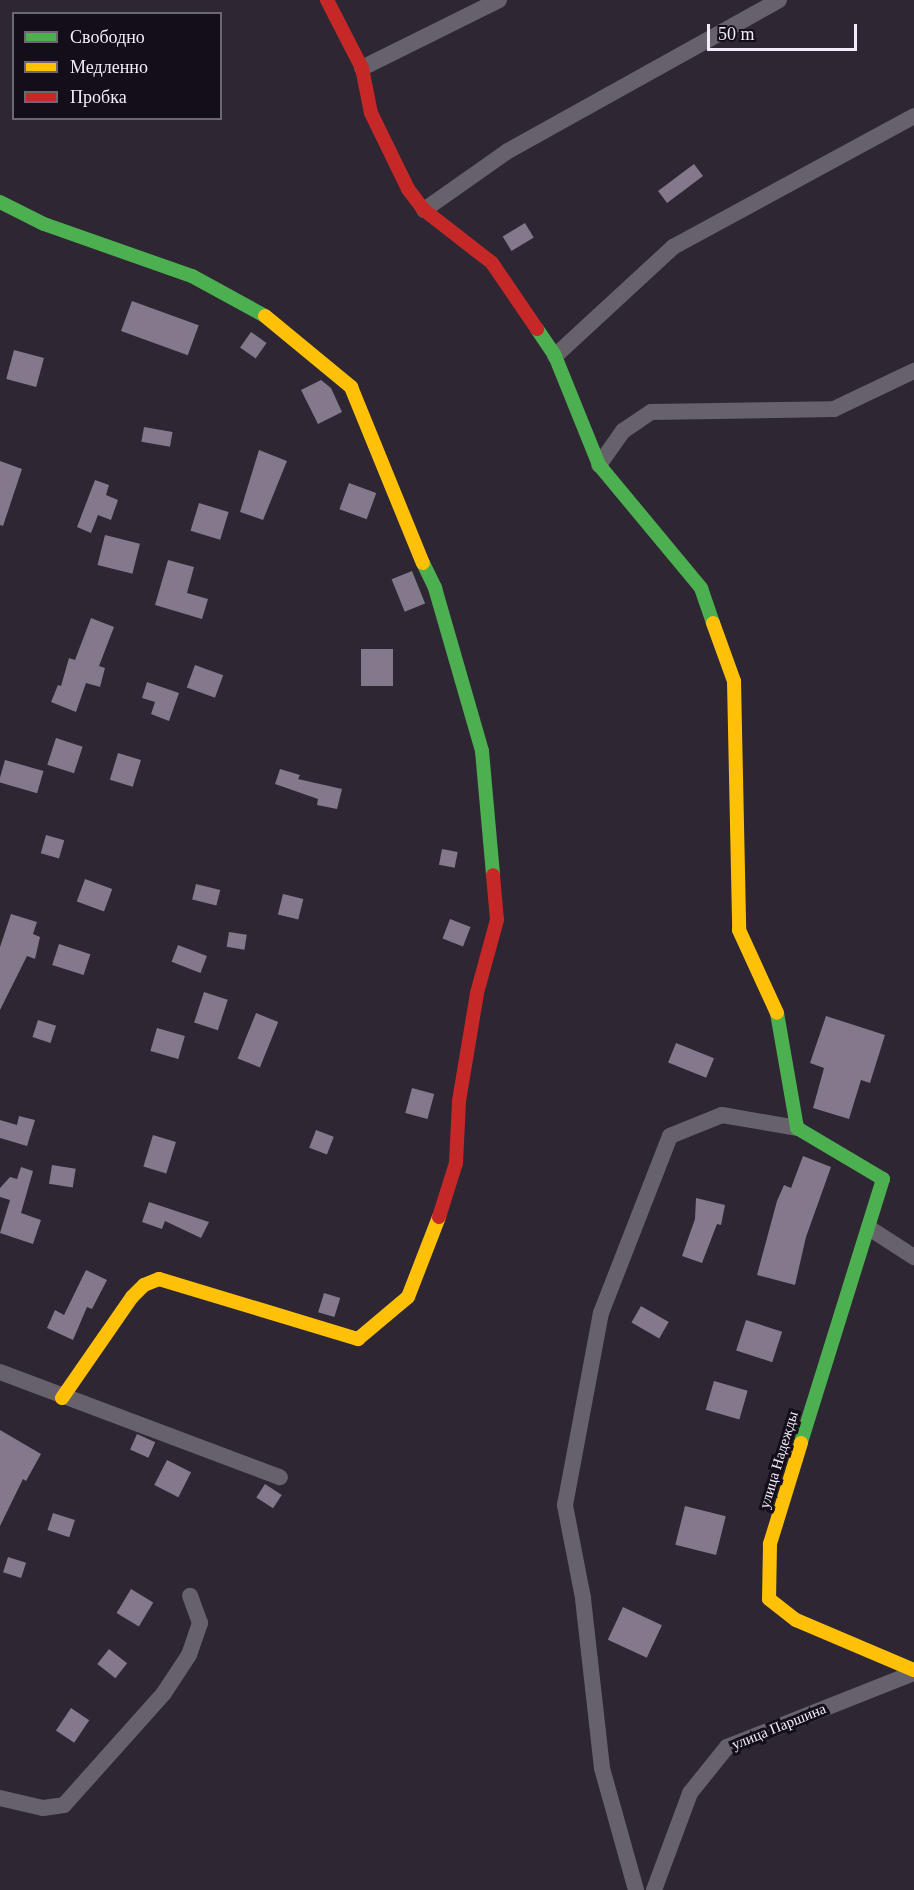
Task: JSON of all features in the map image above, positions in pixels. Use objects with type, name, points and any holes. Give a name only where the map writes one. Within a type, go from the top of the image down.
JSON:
[{"type":"street","points":[[327,0],[362,68],[370,113],[408,189],[424,210],[492,263],[555,357],[599,465],[701,588],[734,681],[739,930],[780,1019],[797,1128],[722,1115],[670,1136],[601,1313],[565,1505],[583,1598],[602,1768],[636,1890]]},
{"type":"street","points":[[362,68],[499,0]]},
{"type":"street","points":[[424,210],[508,151],[779,0]]},
{"type":"street","points":[[555,357],[673,247],[914,116]]},
{"type":"street","points":[[0,202],[44,224],[192,276],[258,310],[351,387],[435,588],[482,751],[497,920],[477,993],[459,1101],[456,1163],[408,1298],[358,1339],[159,1279],[144,1285],[132,1297],[62,1398]]},
{"type":"street","points":[[599,465],[623,431],[651,412],[834,409],[914,371]]},
{"type":"street","name":"улица Надежды","points":[[797,1128],[883,1179],[770,1544],[769,1599],[796,1620],[914,1672]]},
{"type":"street","points":[[868,1228],[914,1257]]},
{"type":"street","points":[[0,1372],[62,1398],[280,1477]]},
{"type":"street","points":[[0,1798],[43,1808],[64,1805],[164,1693],[189,1655],[200,1623],[190,1596]]},
{"type":"street","name":"улица Паршина","points":[[654,1890],[690,1793],[727,1747],[914,1672]]},
{"type":"building","points":[[694,164],[703,176],[667,203],[658,191]]},
{"type":"building","points":[[525,223],[534,238],[511,251],[503,236]]},
{"type":"building","points":[[132,301],[199,325],[188,355],[121,331]]},
{"type":"building","points":[[251,332],[267,343],[256,358],[240,348]]},
{"type":"building","points":[[14,350],[44,358],[36,387],[6,379]]},
{"type":"building","points":[[321,380],[331,388],[342,412],[318,424],[301,390]]},
{"type":"building","points":[[144,427],[173,432],[170,447],[141,442]]},
{"type":"building","points":[[259,450],[287,461],[263,520],[240,512]]},
{"type":"building","points":[[0,461],[22,469],[3,526],[0,525]]},
{"type":"building","points":[[95,480],[109,485],[106,495],[118,500],[111,520],[98,515],[91,533],[77,527]]},
{"type":"building","points":[[349,483],[376,493],[367,519],[339,509]]},
{"type":"building","points":[[199,503],[229,512],[220,540],[191,531]]},
{"type":"building","points":[[105,535],[140,544],[132,574],[98,565]]},
{"type":"building","points":[[168,560],[194,567],[187,593],[208,599],[202,619],[155,605]]},
{"type":"building","points":[[412,571],[425,603],[405,612],[392,579]]},
{"type":"building","points":[[91,618],[114,627],[99,666],[105,668],[100,687],[86,683],[76,712],[51,702],[58,685],[61,686],[69,658],[75,660]]},
{"type":"building","points":[[361,649],[393,649],[393,686],[361,686]]},
{"type":"building","points":[[195,665],[223,675],[215,698],[187,688]]},
{"type":"building","points":[[147,682],[179,693],[169,721],[151,714],[155,702],[142,698]]},
{"type":"building","points":[[56,738],[83,747],[74,773],[47,765]]},
{"type":"building","points":[[118,753],[141,760],[133,787],[110,780]]},
{"type":"building","points":[[5,760],[43,771],[37,793],[0,782]]},
{"type":"building","points":[[280,769],[300,775],[298,779],[342,789],[337,809],[317,805],[318,799],[275,784]]},
{"type":"building","points":[[46,835],[64,840],[59,859],[41,853]]},
{"type":"building","points":[[442,849],[458,852],[455,868],[439,865]]},
{"type":"building","points":[[85,879],[112,889],[104,911],[77,902]]},
{"type":"building","points":[[196,884],[220,890],[216,906],[192,900]]},
{"type":"building","points":[[283,894],[303,899],[298,919],[278,914]]},
{"type":"building","points":[[11,914],[37,922],[33,934],[40,937],[35,959],[27,956],[0,1010],[0,947]]},
{"type":"building","points":[[450,919],[471,927],[463,946],[442,939]]},
{"type":"building","points":[[229,932],[247,935],[244,950],[227,947]]},
{"type":"building","points":[[59,944],[90,954],[84,975],[52,965]]},
{"type":"building","points":[[178,945],[207,956],[200,973],[172,962]]},
{"type":"building","points":[[204,992],[228,1000],[218,1030],[194,1022]]},
{"type":"building","points":[[256,1013],[278,1022],[260,1067],[238,1058]]},
{"type":"building","points":[[826,1016],[885,1035],[870,1083],[861,1080],[849,1119],[813,1108],[824,1068],[810,1063]]},
{"type":"building","points":[[38,1020],[56,1026],[51,1043],[32,1037]]},
{"type":"building","points":[[157,1028],[185,1036],[178,1059],[150,1051]]},
{"type":"building","points":[[676,1043],[714,1058],[706,1078],[668,1062]]},
{"type":"building","points":[[412,1088],[434,1094],[427,1119],[405,1113]]},
{"type":"building","points":[[19,1116],[35,1120],[27,1146],[0,1138],[0,1120],[17,1125]]},
{"type":"building","points":[[316,1130],[334,1137],[327,1155],[309,1148]]},
{"type":"building","points":[[153,1135],[176,1142],[166,1174],[143,1167]]},
{"type":"building","points":[[803,1156],[831,1167],[806,1237],[795,1285],[757,1275],[777,1201],[784,1185],[791,1188]]},
{"type":"building","points":[[52,1165],[76,1169],[73,1188],[49,1184]]},
{"type":"building","points":[[21,1167],[33,1171],[21,1213],[41,1220],[33,1244],[0,1233],[10,1200],[0,1197],[0,1188],[10,1177],[17,1179]]},
{"type":"building","points":[[696,1198],[725,1205],[721,1225],[717,1224],[702,1263],[682,1256],[695,1219]]},
{"type":"building","points":[[149,1202],[209,1222],[201,1238],[165,1221],[162,1229],[142,1222]]},
{"type":"building","points":[[86,1270],[107,1280],[92,1309],[87,1307],[73,1340],[47,1328],[55,1310],[64,1315]]},
{"type":"building","points":[[324,1293],[340,1298],[334,1317],[318,1312]]},
{"type":"building","points":[[641,1306],[669,1322],[659,1338],[632,1322]]},
{"type":"building","points":[[746,1320],[782,1332],[772,1362],[736,1350]]},
{"type":"building","points":[[714,1381],[748,1391],[739,1419],[706,1410]]},
{"type":"building","points":[[0,1430],[41,1454],[26,1481],[23,1479],[0,1526]]},
{"type":"building","points":[[137,1434],[155,1442],[148,1458],[130,1450]]},
{"type":"building","points":[[167,1460],[191,1472],[178,1497],[154,1485]]},
{"type":"building","points":[[265,1484],[282,1495],[273,1508],[256,1497]]},
{"type":"building","points":[[685,1506],[726,1516],[716,1555],[675,1545]]},
{"type":"building","points":[[53,1513],[75,1520],[69,1537],[47,1530]]},
{"type":"building","points":[[8,1557],[26,1563],[21,1578],[3,1572]]},
{"type":"building","points":[[131,1589],[153,1602],[139,1626],[117,1613]]},
{"type":"building","points":[[623,1607],[662,1625],[647,1658],[608,1640]]},
{"type":"building","points":[[109,1649],[127,1663],[115,1678],[97,1664]]},
{"type":"building","points":[[71,1708],[89,1720],[74,1743],[56,1730]]},
{"type":"traffic: fast","points":[[0,202],[44,224],[192,276],[265,316]]},
{"type":"traffic: fast","points":[[537,329],[555,356],[599,465],[701,588],[713,623]]},
{"type":"traffic: fast","points":[[423,563],[435,588],[482,751],[493,875]]},
{"type":"traffic: fast","points":[[777,1013],[797,1128],[883,1179],[801,1443]]},
{"type":"traffic: slow","points":[[265,316],[351,387],[423,563]]},
{"type":"traffic: slow","points":[[713,623],[734,681],[739,930],[777,1013]]},
{"type":"traffic: slow","points":[[62,1398],[132,1297],[144,1285],[159,1279],[358,1339],[408,1297],[439,1217]]},
{"type":"traffic: slow","points":[[801,1443],[770,1544],[769,1599],[796,1620],[914,1670]]},
{"type":"traffic: jam","points":[[327,0],[362,68],[371,113],[408,189],[424,210],[492,263],[537,329]]},
{"type":"traffic: jam","points":[[439,1217],[456,1163],[459,1101],[477,993],[497,920],[493,875]]}]
